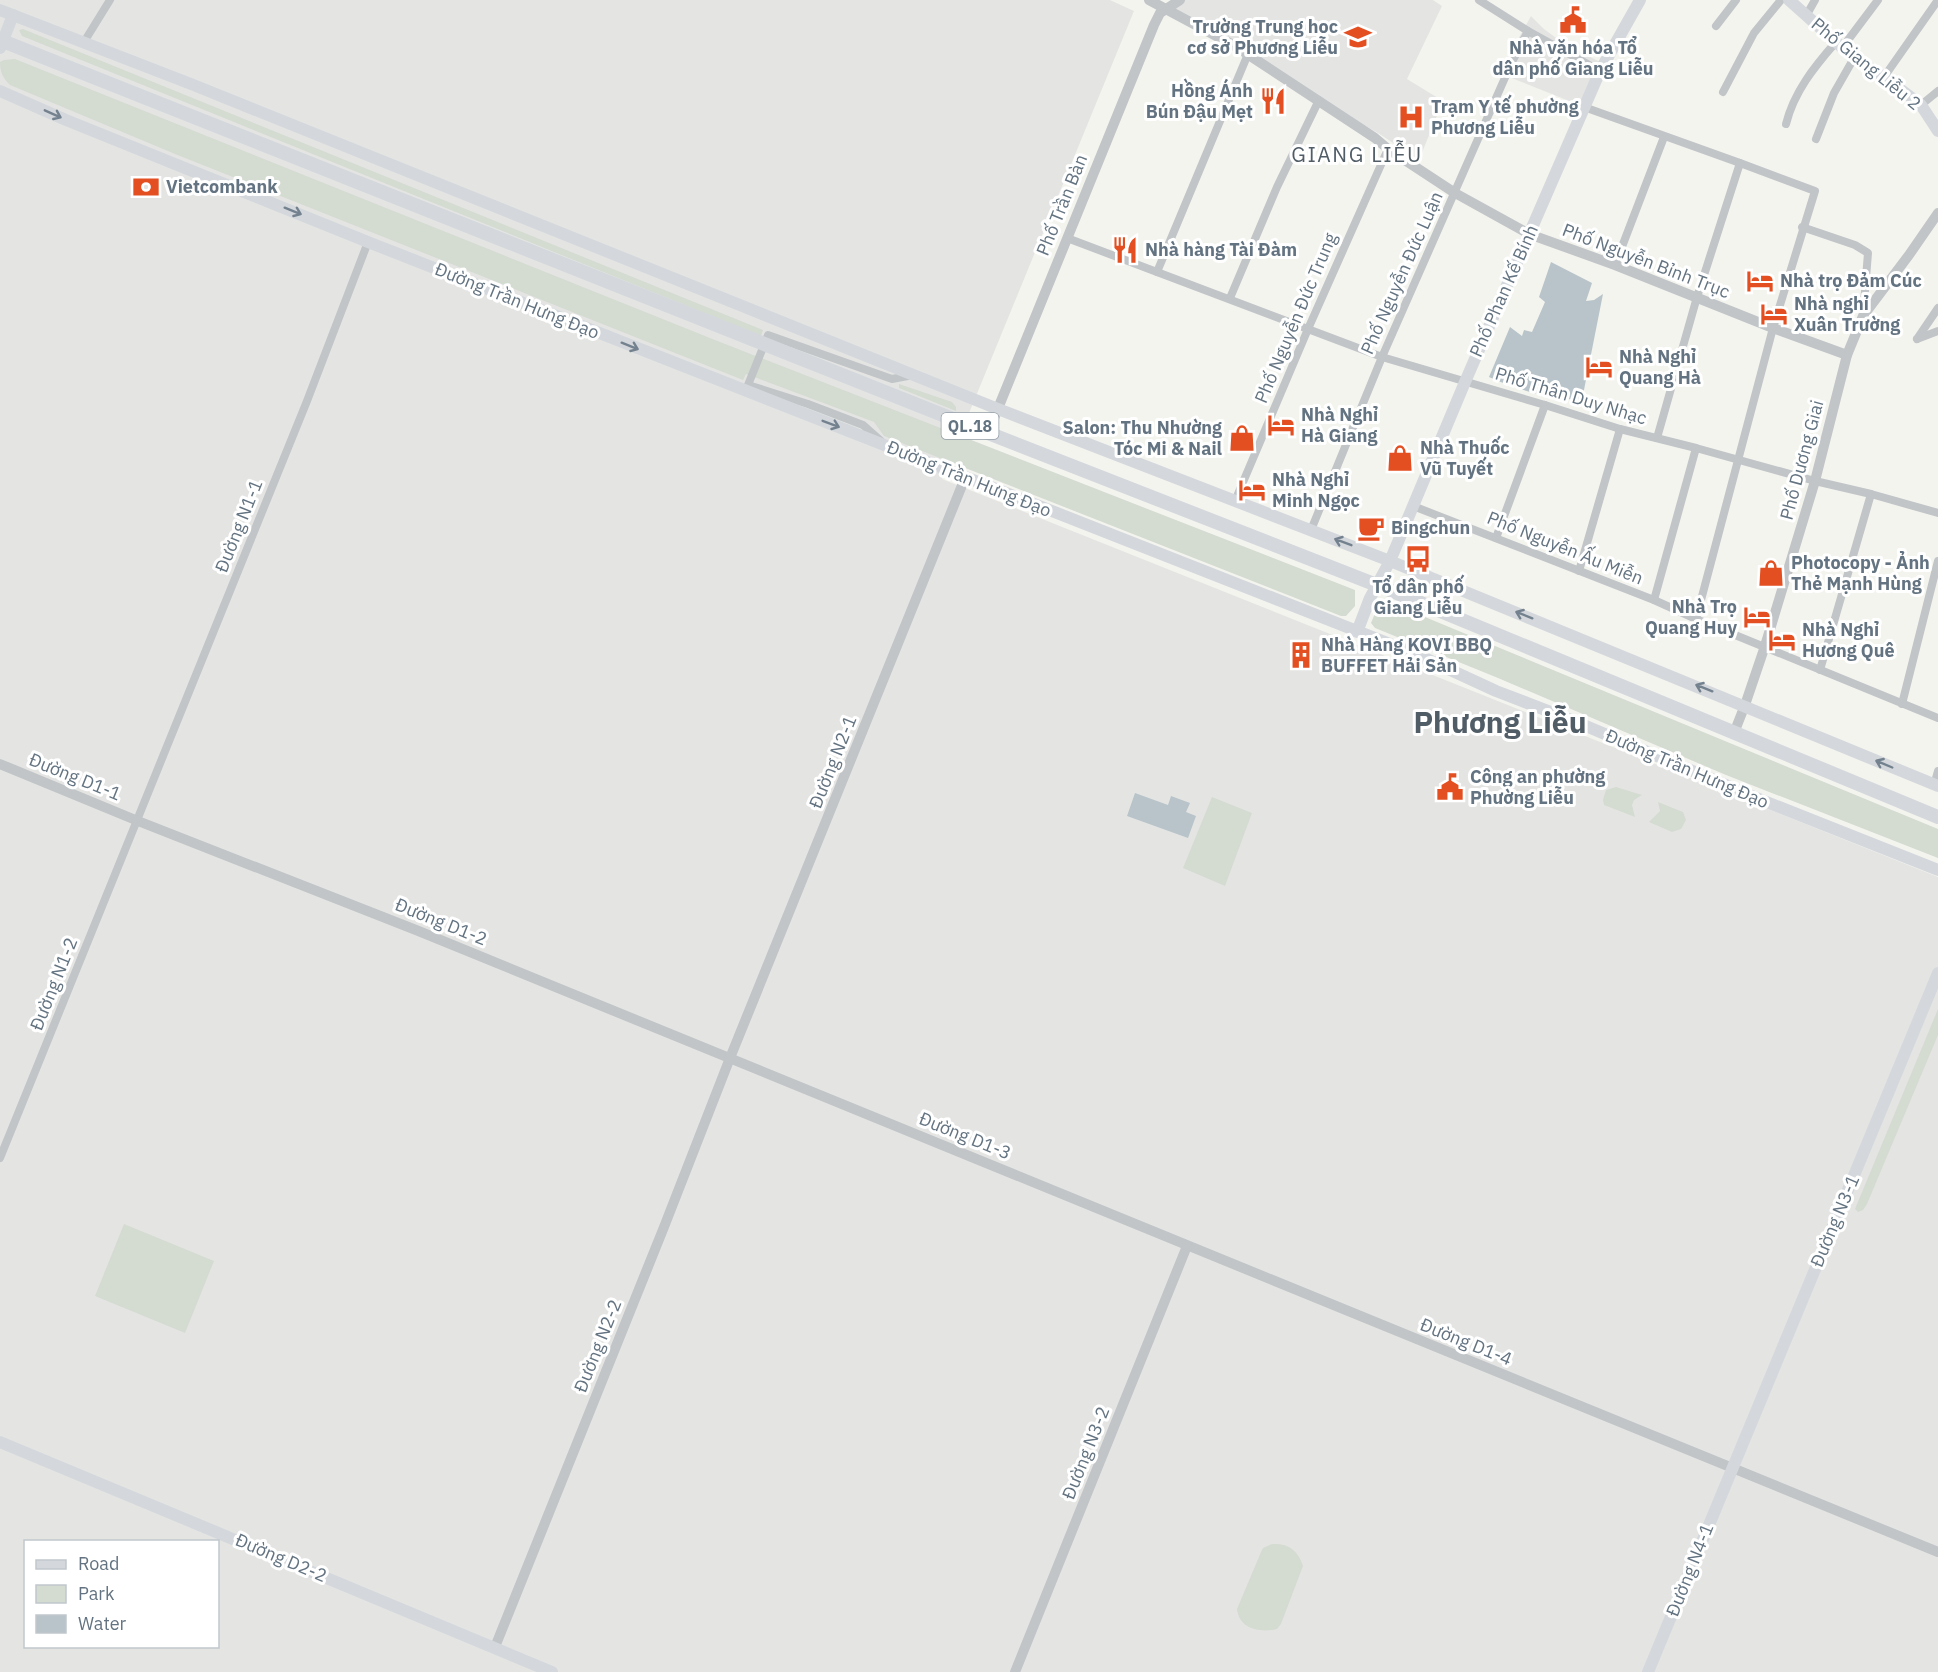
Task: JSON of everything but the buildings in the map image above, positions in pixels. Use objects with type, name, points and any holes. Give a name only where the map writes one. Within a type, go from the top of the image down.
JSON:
[{"type":"highway","name":"QL.18","points":[[1,43],[1377,585],[1938,817]]},
{"type":"main road","name":"Phố Phan Kế Bính","points":[[1358,632],[1600,71],[1640,0]]},
{"type":"main road","name":"Phố Giang Liễu 2","points":[[1789,0],[1854,58],[1921,105],[1938,131]]},
{"type":"main road","points":[[0,10],[791,327],[1390,561],[1936,785]]},
{"type":"main road","points":[[1,43],[13,15]]},
{"type":"main road","name":"Đường Trần Hưng Đạo","points":[[0,91],[368,242],[1419,655],[1496,691],[1938,870]]},
{"type":"main road","name":"Đường N3-1","points":[[1732,1468],[1938,973]]},
{"type":"main road","name":"Đường D2-2","points":[[0,1442],[552,1672]]},
{"type":"main road","name":"Đường N4-1","points":[[1648,1672],[1732,1468]]},
{"type":"street","points":[[84,42],[110,0]]},
{"type":"street","name":"Phố Nguyễn Bỉnh Trục","points":[[1149,0],[1248,54],[1455,193],[1529,234],[1847,355]]},
{"type":"street","name":"Phố Trần Bàn","points":[[988,433],[1158,16],[1180,0]]},
{"type":"street","points":[[1479,0],[1528,31],[1600,71]]},
{"type":"street","points":[[1716,26],[1736,0]]},
{"type":"street","points":[[1723,92],[1754,33],[1780,0]]},
{"type":"street","points":[[1806,16],[1815,0]]},
{"type":"street","points":[[1786,124],[1799,90],[1811,72],[1839,45],[1878,0]]},
{"type":"street","points":[[1884,77],[1938,0]]},
{"type":"street","name":"Phố Nguyễn Đức Luận","points":[[1311,530],[1382,357],[1511,64],[1528,31]]},
{"type":"street","points":[[1157,272],[1248,54]]},
{"type":"street","points":[[1816,139],[1834,93],[1854,58]]},
{"type":"street","points":[[1921,105],[1938,91]]},
{"type":"street","points":[[1230,298],[1277,187],[1319,100]]},
{"type":"street","points":[[1584,108],[1815,191],[1802,227],[1773,328],[1696,619]]},
{"type":"street","points":[[1615,265],[1664,137]]},
{"type":"street","name":"Phố Nguyễn Đức Trung","points":[[1235,501],[1388,149]]},
{"type":"street","points":[[1657,438],[1697,297],[1740,163]]},
{"type":"street","name":"Phố Dương Giai","points":[[1734,734],[1765,646],[1815,481],[1847,355],[1863,316],[1938,213]]},
{"type":"street","points":[[1802,227],[1855,245],[1868,253],[1863,316]]},
{"type":"street","name":"Phố Thân Duy Nhạc","points":[[1067,238],[1382,357],[1620,429],[1938,513]]},
{"type":"street","name":"Đường N1-1","points":[[138,821],[307,401],[368,242]]},
{"type":"street","points":[[1938,308],[1917,339],[1938,331]]},
{"type":"street","points":[[886,445],[863,425],[748,385],[768,335],[892,379],[916,375]]},
{"type":"street","points":[[1496,538],[1545,405]]},
{"type":"street","points":[[1579,571],[1620,429]]},
{"type":"street","points":[[1654,600],[1696,448]]},
{"type":"street","name":"Đường N2-1","points":[[730,1058],[965,478]]},
{"type":"street","points":[[1820,670],[1871,494]]},
{"type":"street","name":"Phố Nguyễn Ấu Miễn","points":[[1413,506],[1654,600],[1938,718]]},
{"type":"street","points":[[1902,704],[1938,561]]},
{"type":"street","name":"Đường D1-1","points":[[0,764],[138,821]]},
{"type":"street","points":[[1936,785],[1938,771]]},
{"type":"street","name":"Đường D1-2","points":[[138,821],[416,930],[730,1058]]},
{"type":"street","name":"Đường N1-2","points":[[0,1158],[138,821]]},
{"type":"street","name":"Đường D1-3","points":[[730,1058],[1187,1246]]},
{"type":"street","name":"Đường N2-2","points":[[495,1647],[730,1058]]},
{"type":"street","name":"Đường D1-4","points":[[1187,1246],[1938,1552]]},
{"type":"street","name":"Đường N3-2","points":[[1015,1672],[1187,1246]]},
{"type":"shaded area","points":[[0,0],[1110,0],[1134,11],[942,479],[1938,877],[1938,1672],[0,1672]]},
{"type":"shaded area","name":"Trường Trung học cơ sở Phương Liễu","points":[[1180,0],[1433,0],[1442,6],[1407,79],[1443,101],[1419,160],[1378,133],[1166,8]]},
{"type":"shaded area","points":[[1531,16],[1563,43],[1604,64],[1584,107],[1499,73]]},
{"type":"green space","points":[[23,29],[763,330],[761,336],[22,36],[19,30]]},
{"type":"green space","points":[[15,59],[715,340],[1355,590],[1355,606],[1346,616],[1341,616],[884,436],[874,422],[746,374],[743,380],[175,154],[10,85],[2,75],[0,62]]},
{"type":"green space","points":[[899,384],[952,402],[956,411],[899,388]]},
{"type":"green space","points":[[1380,601],[1391,603],[1938,829],[1938,858],[1726,775],[1375,628],[1371,623]]},
{"type":"green space","points":[[1616,787],[1642,795],[1634,800],[1632,805],[1635,817],[1604,805],[1606,790]]},
{"type":"green space","points":[[1212,797],[1252,813],[1225,886],[1183,868]]},
{"type":"green space","points":[[1658,802],[1683,812],[1686,820],[1681,829],[1672,832],[1649,822],[1660,811]]},
{"type":"green space","points":[[1938,1009],[1938,1035],[1867,1204],[1863,1210],[1858,1212],[1855,1209]]},
{"type":"green space","points":[[124,1224],[214,1261],[185,1333],[95,1296]]},
{"type":"green space","points":[[1272,1544],[1288,1546],[1298,1556],[1303,1566],[1281,1624],[1277,1629],[1257,1630],[1242,1621],[1237,1609],[1263,1548]]},
{"type":"water","points":[[1551,262],[1592,283],[1586,301],[1594,300],[1603,294],[1582,400],[1534,393],[1489,377],[1510,327],[1522,336],[1524,330],[1532,332],[1545,302],[1539,297]]},
{"type":"water","points":[[1135,793],[1168,805],[1171,796],[1190,803],[1186,812],[1196,816],[1188,838],[1127,816]]},
{"type":"place","name":"Nhà văn hóa Tổ dân phố Giang Liễu","points":[[1573,20]]},
{"type":"place","name":"Trường Trung học cơ sở Phương Liễu","points":[[1358,37]]},
{"type":"place","name":"Hồng Ánh Bún Đậu Mẹt","points":[[1273,101]]},
{"type":"place","name":"Trạm Y tế phường Phương Liễu","points":[[1411,117]]},
{"type":"place","name":"Vietcombank","points":[[146,187]]},
{"type":"place","name":"Nhà hàng Tài Đàm","points":[[1125,250]]},
{"type":"place","name":"Nhà trọ Đảm Cúc","points":[[1760,281]]},
{"type":"place","name":"Nhà nghỉ Xuân Trường","points":[[1774,314]]},
{"type":"place","name":"Nhà Nghỉ Quang Hà","points":[[1599,367]]},
{"type":"place","name":"Nhà Nghỉ Hà Giang","points":[[1281,425]]},
{"type":"place","name":"Salon: Thu Nhường Tóc Mi & Nail","points":[[1242,438]]},
{"type":"place","name":"Nhà Thuốc Vũ Tuyết","points":[[1400,458]]},
{"type":"place","name":"Nhà Nghỉ Minh Ngọc","points":[[1252,490]]},
{"type":"place","name":"Bingchun","points":[[1371,528]]},
{"type":"place","name":"Tổ dân phố Giang Liễu","points":[[1418,559]]},
{"type":"place","name":"Photocopy - Ảnh Thẻ Mạnh Hùng","points":[[1771,573]]},
{"type":"place","name":"Nhà Trọ Quang Huy","points":[[1757,617]]},
{"type":"place","name":"Nhà Nghỉ Hương Quê","points":[[1782,640]]},
{"type":"place","name":"Nhà Hàng KOVI BBQ BUFFET Hải Sản","points":[[1301,655]]},
{"type":"place","name":"Công an phường Phường Liễu","points":[[1450,787]]},
{"type":"district","name":"GIANG LIỄU","points":[[1357,155]]},
{"type":"district","name":"Phương Liễu","points":[[1500,723]]}]
